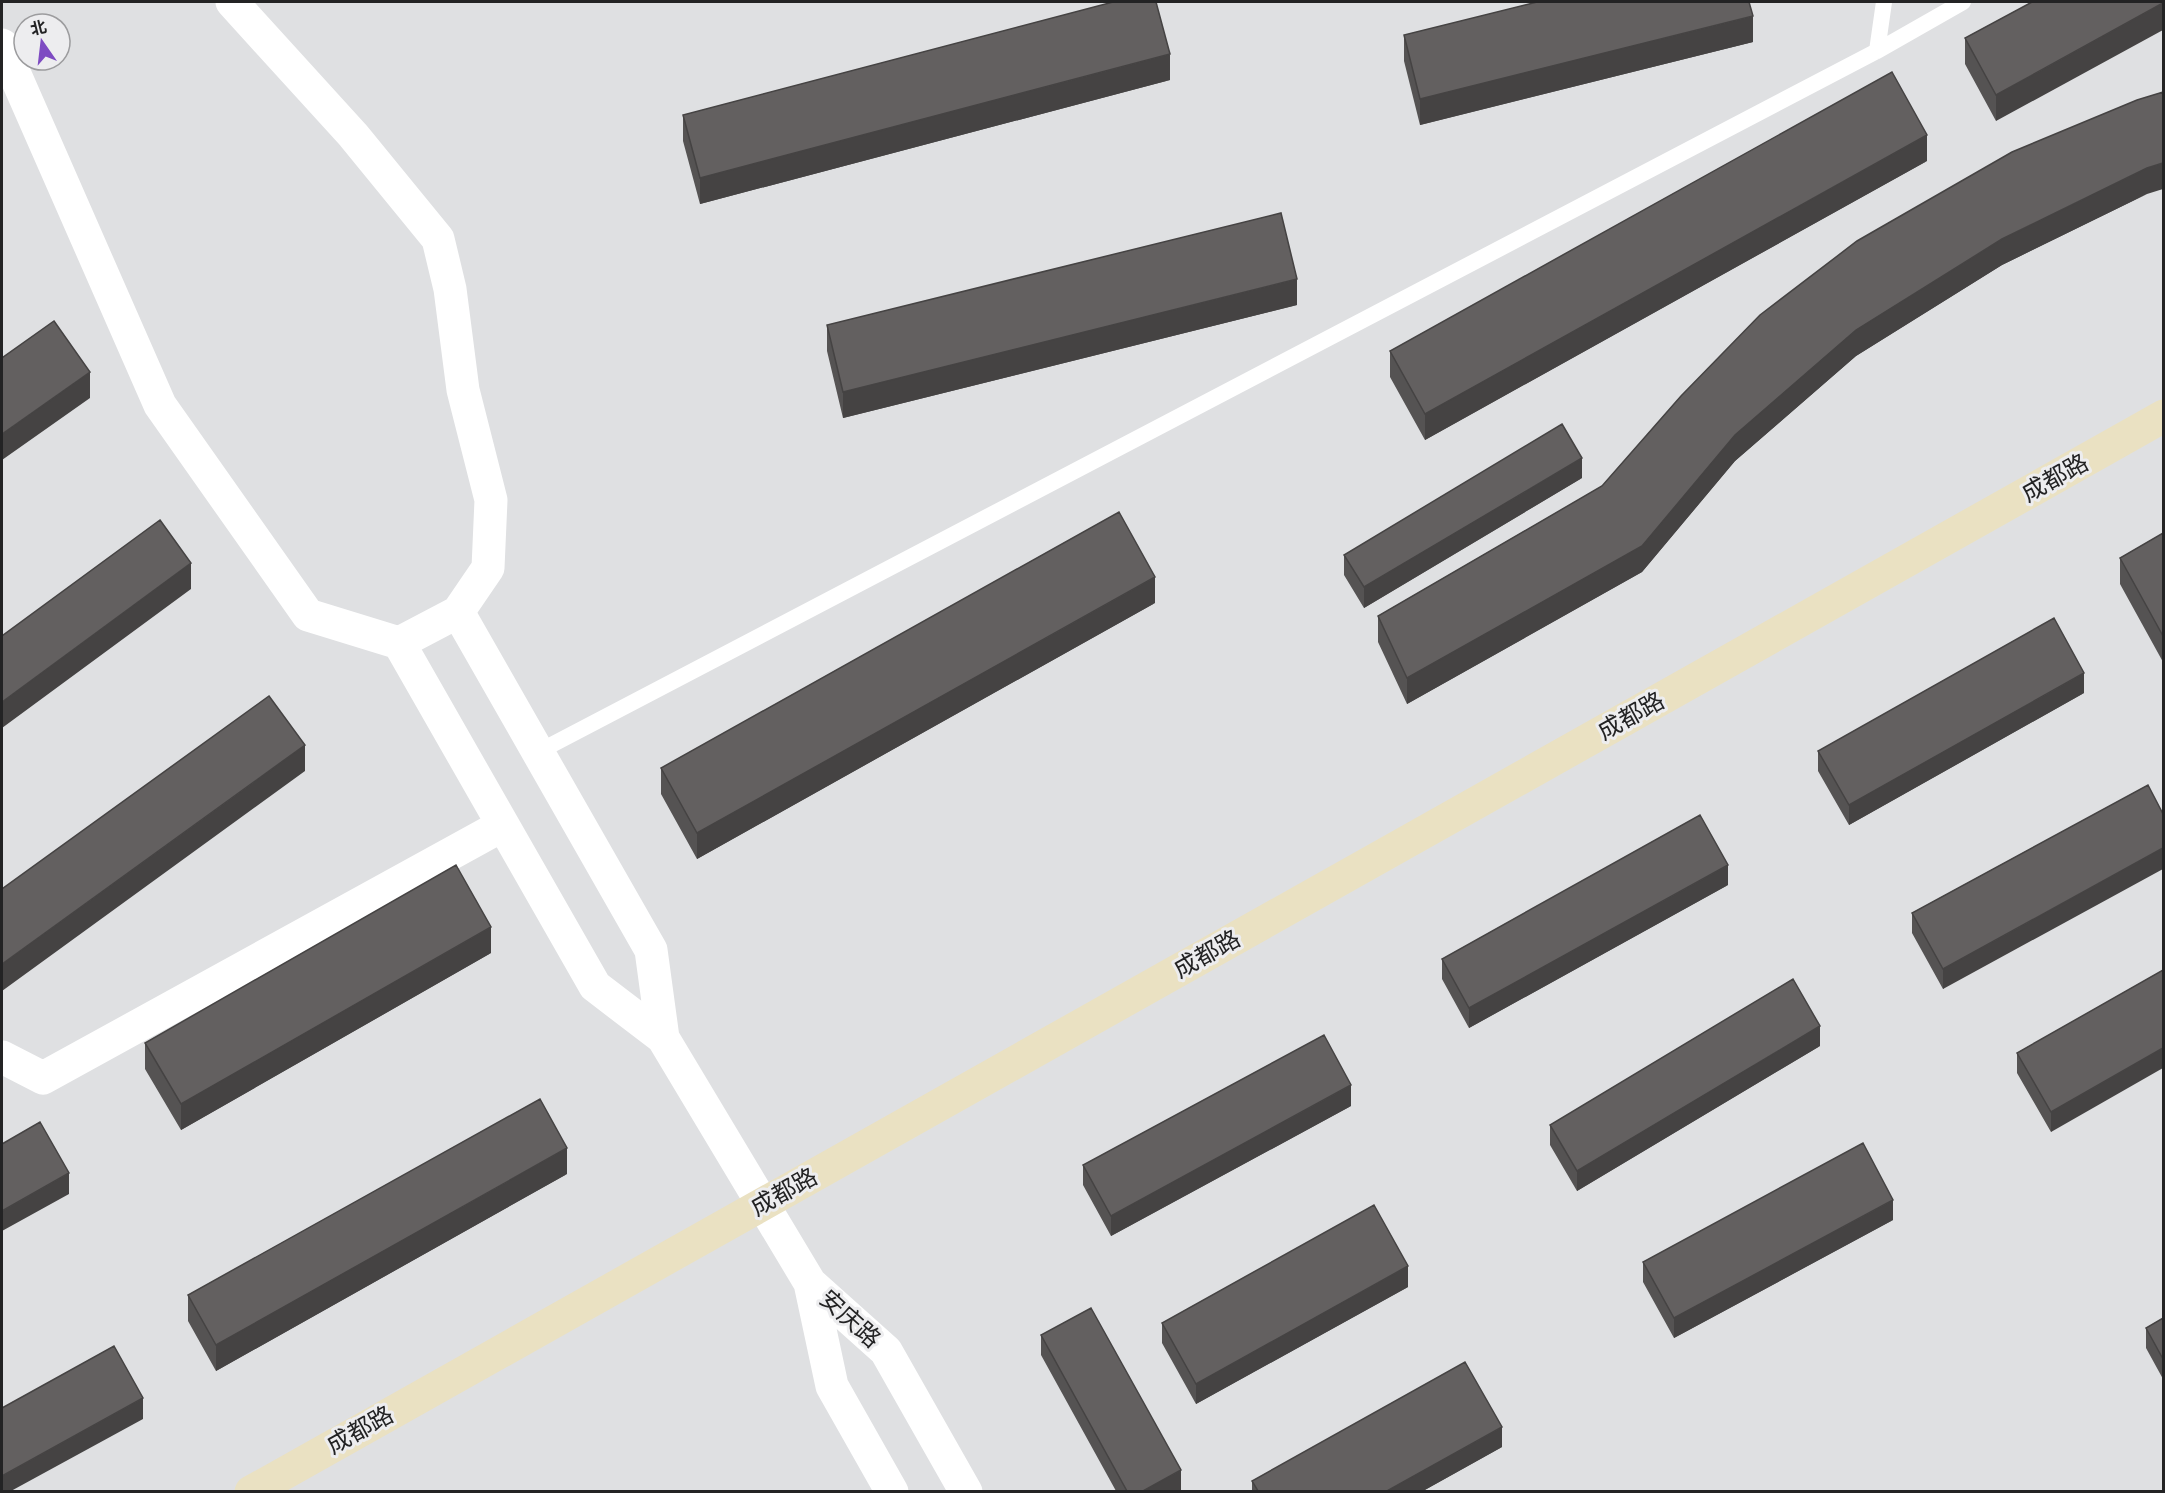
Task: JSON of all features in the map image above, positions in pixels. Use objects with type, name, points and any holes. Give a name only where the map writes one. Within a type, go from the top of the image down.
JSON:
[{"type":"street","points":[[232,2],[353,135],[438,239],[450,289],[463,390],[491,500],[488,568],[458,612],[399,643]]},
{"type":"street","points":[[2,45],[160,405],[308,615],[399,643],[594,986],[663,1038],[810,1283]]},
{"type":"street","name":"成都路","points":[[251,1491],[2163,416]]},
{"type":"street","points":[[458,612],[651,951],[663,1038]]},
{"type":"street","points":[[2,1057],[43,1078],[503,825]]},
{"type":"street","name":"安庆路","points":[[810,1283],[832,1386],[892,1491]]},
{"type":"street","name":"安庆路","points":[[810,1283],[886,1351],[966,1491]]},
{"type":"lane","points":[[1877,51],[1884,2]]},
{"type":"lane","points":[[538,752],[1877,51],[1963,2]]},
{"type":"building","points":[[1113,2],[1156,2],[1170,54],[700,178],[683,115]]},
{"type":"building","points":[[1537,2],[1749,2],[1753,16],[1420,99],[1404,35]]},
{"type":"building","points":[[2032,2],[2163,3],[1996,95],[1965,38]]},
{"type":"building","points":[[1892,72],[1927,135],[1425,414],[1390,351]]},
{"type":"building","points":[[2163,92],[2163,163],[2147,168],[2002,239],[1856,330],[1735,435],[1642,546],[1407,678],[1378,616],[1602,486],[1681,396],[1760,315],[1857,241],[2012,152],[2137,100]]},
{"type":"building","points":[[1281,213],[1297,279],[843,392],[827,325]]},
{"type":"building","points":[[54,321],[90,372],[2,434],[2,358]]},
{"type":"building","points":[[1562,424],[1582,458],[1364,587],[1344,555]]},
{"type":"building","points":[[1119,512],[1155,577],[697,833],[661,768]]},
{"type":"building","points":[[160,520],[191,563],[2,702],[2,636]]},
{"type":"building","points":[[2163,533],[2163,636],[2120,558]]},
{"type":"building","points":[[2054,618],[2084,673],[1849,805],[1818,751]]},
{"type":"building","points":[[269,696],[305,745],[2,964],[2,889]]},
{"type":"building","points":[[2148,785],[2163,814],[2163,848],[1943,969],[1912,913]]},
{"type":"building","points":[[1700,815],[1728,865],[1469,1008],[1442,959]]},
{"type":"building","points":[[456,865],[491,927],[181,1104],[145,1043]]},
{"type":"building","points":[[2163,970],[2163,1048],[2051,1112],[2017,1053]]},
{"type":"building","points":[[1793,979],[1820,1026],[1577,1171],[1550,1125]]},
{"type":"building","points":[[1324,1035],[1351,1085],[1111,1216],[1083,1165]]},
{"type":"building","points":[[540,1099],[567,1148],[216,1345],[188,1295]]},
{"type":"building","points":[[40,1122],[69,1173],[2,1211],[2,1144]]},
{"type":"building","points":[[1863,1143],[1893,1200],[1674,1318],[1643,1262]]},
{"type":"building","points":[[1374,1205],[1408,1266],[1196,1384],[1162,1323]]},
{"type":"building","points":[[1091,1308],[1181,1470],[1143,1491],[1127,1491],[1041,1335]]},
{"type":"building","points":[[2163,1318],[2163,1359],[2146,1328]]},
{"type":"building","points":[[114,1346],[143,1398],[2,1476],[2,1408]]},
{"type":"building","points":[[1465,1362],[1502,1427],[1387,1491],[1258,1491],[1252,1481]]}]
